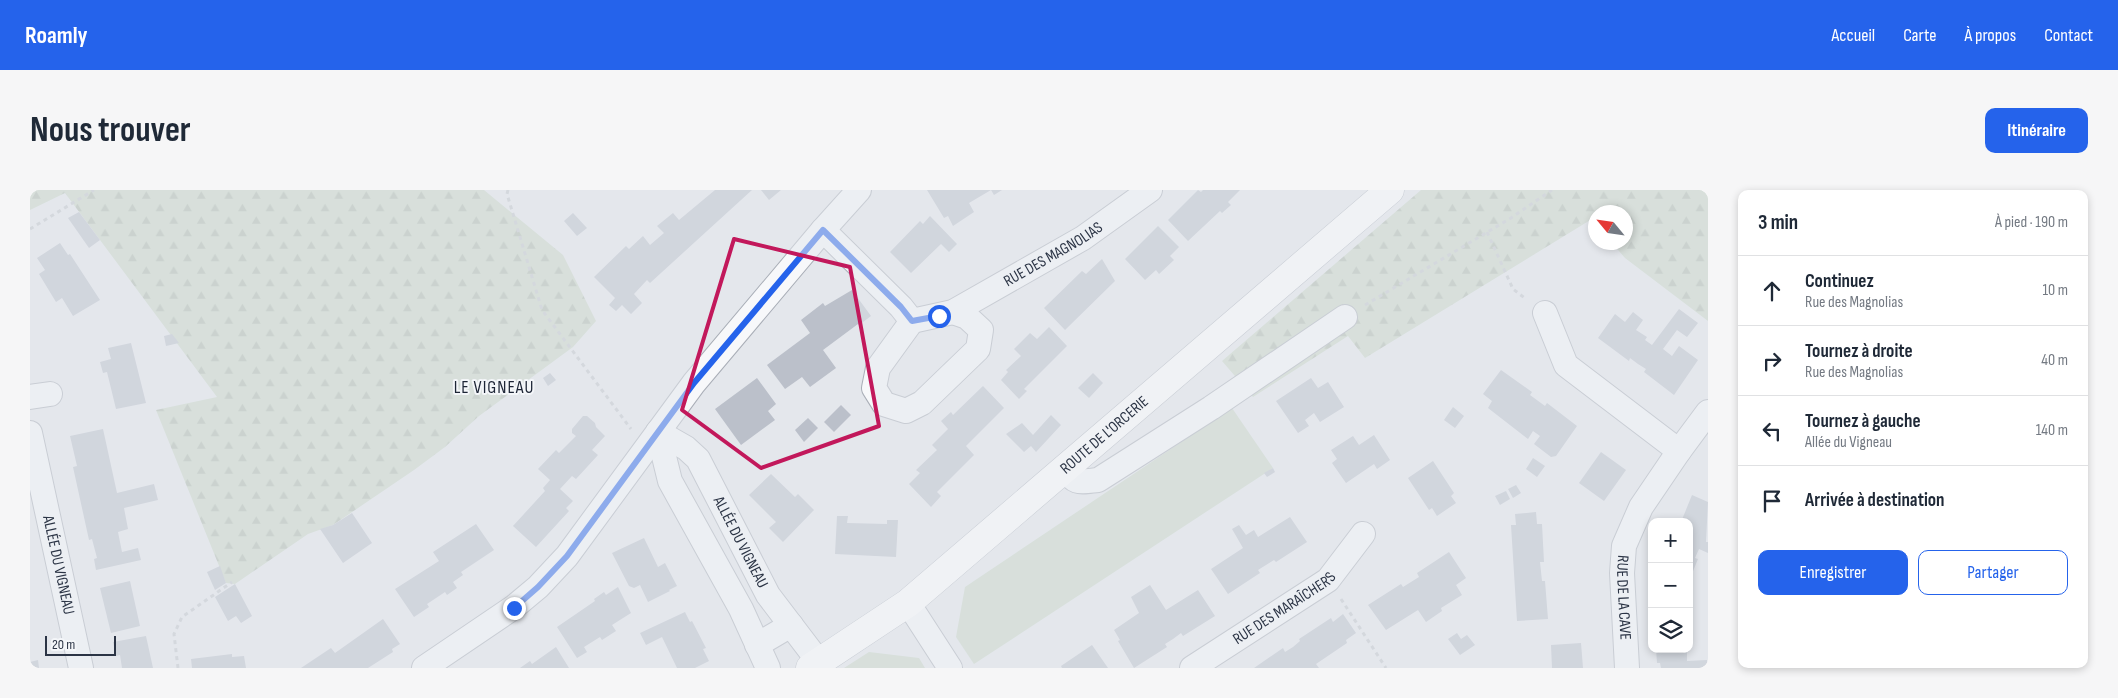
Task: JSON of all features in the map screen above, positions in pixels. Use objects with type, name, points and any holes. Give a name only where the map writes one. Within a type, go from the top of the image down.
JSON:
[{"type":"street","points":[[424,668],[514,608],[538,587],[567,556],[694,383],[859,190]]},
{"type":"street","name":"RUE DES MAGNOLIAS","points":[[912,321],[953,312],[1083,238],[1150,190]]},
{"type":"street","name":"ROUTE DE L'ORCERIE","points":[[815,665],[908,604],[1064,468],[1390,190]]},
{"type":"street","points":[[823,230],[901,307],[912,321],[878,368],[874,388],[884,404],[906,411],[922,402],[978,349],[981,330],[967,317],[953,312]]},
{"type":"street","points":[[1545,313],[1566,366],[1679,451]]},
{"type":"street","points":[[1064,468],[1071,478],[1079,482],[1098,480],[1211,408],[1345,317]]},
{"type":"street","name":"RUE DE LA CAVE","points":[[1627,668],[1622,573],[1624,546],[1641,507],[1708,412]]},
{"type":"street","name":"ALLÉE DU VIGNEAU","points":[[30,433],[81,668]]},
{"type":"street","name":"ALLÉE DU VIGNEAU","points":[[652,440],[686,448],[698,459],[768,595],[791,625],[815,665]]},
{"type":"street","name":"ALLÉE DU VIGNEAU","points":[[652,440],[670,481],[741,609],[768,668]]},
{"type":"street","name":"RUE DES MARAÎCHERS","points":[[1192,668],[1328,580],[1364,534]]},
{"type":"street","points":[[908,604],[950,668]]},
{"type":"street","points":[[757,645],[791,625]]},
{"type":"path","points":[[30,228],[94,190]]},
{"type":"path","points":[[508,190],[506,194],[542,310],[652,440]]},
{"type":"path","points":[[1345,317],[1487,232],[1552,190]]},
{"type":"path","points":[[1487,232],[1513,289],[1545,313]]},
{"type":"path","points":[[1328,580],[1386,668]]},
{"type":"path","points":[[178,668],[174,634],[182,617],[232,582]]},
{"type":"highlighted area","points":[[734,239],[850,267],[879,426],[761,468],[682,410]]},
{"type":"green space","points":[[30,190],[484,190],[563,255],[596,321],[573,347],[479,416],[445,447],[414,470],[333,525],[308,534],[235,584],[226,583],[156,410],[217,397],[65,193],[30,210]]},
{"type":"green space","points":[[1421,190],[1708,190],[1708,321],[1625,258],[1618,250],[1633,250],[1633,205],[1588,205],[1588,221],[1365,358],[1348,336],[1253,397],[1222,361]]},
{"type":"green space","points":[[1232,408],[1273,468],[974,664],[956,637],[965,587]]},
{"type":"green space","points":[[869,652],[919,658],[925,668],[844,668]]},
{"type":"building","points":[[715,190],[752,190],[650,283],[647,280],[634,294],[642,303],[631,314],[622,305],[616,311],[609,305],[615,298],[594,277],[626,246],[629,249],[643,236],[650,245],[664,233],[657,226],[673,213],[679,220]]},
{"type":"building","points":[[761,190],[781,190],[769,200]]},
{"type":"building","points":[[927,190],[991,190],[969,203],[974,212],[953,226],[948,216],[944,218]]},
{"type":"building","points":[[991,190],[1002,190],[994,195]]},
{"type":"building","points":[[1198,190],[1201,192],[1203,190],[1240,190],[1228,202],[1231,205],[1222,213],[1220,211],[1188,241],[1168,220]]},
{"type":"building","points":[[79,212],[100,240],[89,248],[68,218]]},
{"type":"building","points":[[573,213],[587,228],[577,236],[564,221]]},
{"type":"building","points":[[930,216],[957,244],[949,252],[941,244],[911,273],[890,252],[920,221],[923,224]]},
{"type":"building","points":[[1158,226],[1179,247],[1170,256],[1174,260],[1159,274],[1156,270],[1145,280],[1125,259]]},
{"type":"building","points":[[60,243],[68,255],[70,254],[100,300],[73,316],[62,298],[56,302],[39,274],[45,270],[37,258]]},
{"type":"building","points":[[1102,259],[1115,281],[1065,330],[1044,308],[1082,271],[1086,274]]},
{"type":"building","points":[[852,290],[871,316],[823,350],[836,368],[810,387],[802,377],[785,389],[767,365],[810,333],[801,320],[823,303],[825,306]]},
{"type":"building","points":[[1679,309],[1698,323],[1687,337],[1677,330],[1663,349],[1672,356],[1679,346],[1698,360],[1674,395],[1644,372],[1646,369],[1630,358],[1629,361],[1598,338],[1615,314],[1625,322],[1633,312],[1643,320],[1636,330],[1647,337],[1645,340],[1652,345]]},
{"type":"building","points":[[1049,327],[1067,346],[1024,389],[1027,391],[1019,399],[1001,380],[1008,372],[1006,370],[1021,356],[1014,349],[1030,333],[1037,339]]},
{"type":"building","points":[[172,334],[179,343],[166,346],[164,336]]},
{"type":"building","points":[[131,343],[146,403],[116,409],[107,372],[103,373],[100,362],[111,359],[108,348]]},
{"type":"building","points":[[1501,370],[1532,392],[1530,395],[1545,406],[1547,403],[1577,426],[1556,456],[1551,457],[1534,444],[1540,436],[1533,431],[1528,439],[1488,408],[1492,401],[1483,394]]},
{"type":"building","points":[[550,373],[556,380],[548,386],[543,378]]},
{"type":"building","points":[[1093,373],[1103,383],[1089,398],[1078,388]]},
{"type":"building","points":[[757,378],[776,404],[768,411],[775,420],[741,445],[715,409]]},
{"type":"building","points":[[1311,378],[1318,388],[1328,382],[1344,407],[1320,422],[1314,413],[1305,420],[1309,426],[1298,433],[1276,401]]},
{"type":"building","points":[[983,386],[1004,408],[966,446],[974,455],[937,492],[941,496],[931,507],[909,484],[920,473],[916,470],[937,450],[932,445],[948,429],[941,421],[951,412],[953,415]]},
{"type":"building","points":[[841,405],[851,415],[834,432],[824,422]]},
{"type":"building","points":[[1453,407],[1464,416],[1455,428],[1444,420]]},
{"type":"building","points":[[1051,415],[1061,425],[1036,452],[1031,446],[1024,452],[1006,434],[1022,423],[1033,435]]},
{"type":"building","points":[[583,416],[587,416],[595,423],[596,427],[605,436],[592,450],[598,455],[576,479],[572,476],[560,489],[573,501],[566,508],[569,511],[536,547],[513,526],[545,491],[543,488],[550,480],[538,469],[556,450],[559,453],[576,436],[572,433],[572,429]]},
{"type":"building","points":[[808,418],[818,428],[804,442],[795,430]]},
{"type":"building","points":[[103,429],[117,493],[154,484],[158,500],[124,508],[128,529],[118,532],[122,552],[138,548],[141,560],[96,570],[94,559],[97,558],[92,539],[89,540],[73,467],[77,466],[70,436]]},
{"type":"building","points":[[1374,435],[1390,460],[1377,469],[1374,464],[1346,483],[1332,463],[1337,459],[1331,450],[1353,436],[1359,445]]},
{"type":"building","points":[[1601,452],[1626,470],[1604,501],[1579,483]]},
{"type":"building","points":[[1533,458],[1545,466],[1537,477],[1526,469]]},
{"type":"building","points":[[1433,461],[1454,493],[1451,496],[1456,503],[1437,516],[1432,508],[1429,510],[1408,478]]},
{"type":"building","points":[[1273,468],[1275,472],[1267,477],[1264,473]]},
{"type":"building","points":[[771,474],[795,497],[798,494],[814,510],[783,542],[769,528],[776,522],[749,495]]},
{"type":"building","points":[[1516,485],[1521,493],[1513,498],[1508,489]]},
{"type":"building","points":[[1506,491],[1510,499],[1500,505],[1495,496]]},
{"type":"building","points":[[1692,495],[1708,502],[1706,542],[1708,542],[1708,553],[1699,549],[1695,558],[1698,559],[1693,571],[1693,518],[1683,518]]},
{"type":"building","points":[[1536,512],[1537,524],[1542,524],[1544,562],[1540,562],[1542,581],[1545,581],[1548,619],[1517,621],[1511,525],[1516,525],[1515,514]]},
{"type":"building","points":[[352,513],[372,543],[343,563],[320,529],[333,525]]},
{"type":"building","points":[[837,516],[848,516],[847,523],[887,524],[887,520],[898,520],[896,557],[835,554]]},
{"type":"building","points":[[1290,517],[1307,542],[1276,562],[1274,560],[1258,570],[1260,573],[1228,594],[1211,569],[1243,548],[1232,529],[1239,525],[1246,535],[1254,530],[1258,537]]},
{"type":"building","points":[[476,524],[494,550],[461,572],[463,575],[453,582],[457,588],[447,595],[445,592],[427,604],[429,607],[414,617],[395,589],[439,561],[433,552]]},
{"type":"building","points":[[644,538],[658,567],[665,563],[677,586],[648,602],[640,585],[634,588],[629,586],[612,553]]},
{"type":"building","points":[[1449,552],[1466,578],[1456,585],[1462,595],[1441,608],[1442,611],[1426,622],[1418,610],[1386,630],[1368,605],[1401,584],[1403,587],[1419,577],[1417,573]]},
{"type":"building","points":[[220,566],[226,583],[215,590],[207,572]]},
{"type":"building","points":[[130,581],[140,626],[111,633],[100,588]]},
{"type":"building","points":[[235,584],[252,616],[241,623],[236,616],[228,621],[215,597]]},
{"type":"building","points":[[1150,585],[1166,610],[1198,590],[1215,616],[1183,636],[1181,633],[1165,644],[1167,647],[1134,668],[1118,641],[1120,640],[1114,630],[1139,613],[1131,597]]},
{"type":"building","points":[[618,587],[631,613],[612,625],[616,631],[602,640],[600,637],[584,647],[587,652],[577,658],[557,627],[595,601],[594,599],[604,592],[606,595]]},
{"type":"building","points":[[685,612],[690,622],[692,621],[706,648],[703,649],[709,661],[695,668],[677,668],[662,637],[646,645],[640,633]]},
{"type":"building","points":[[1343,614],[1356,633],[1346,640],[1347,643],[1316,664],[1319,668],[1254,668],[1283,648],[1285,652],[1293,647],[1300,641],[1299,639],[1331,618],[1333,622]]},
{"type":"building","points":[[383,619],[400,644],[392,649],[393,652],[368,668],[301,668],[331,648],[335,653]]},
{"type":"building","points":[[1457,633],[1461,639],[1467,635],[1475,645],[1460,655],[1448,639]]},
{"type":"building","points":[[146,636],[153,668],[122,668],[120,655],[116,656],[113,642]]},
{"type":"building","points":[[1581,643],[1583,668],[1552,668],[1551,645]]},
{"type":"building","points":[[1092,645],[1108,668],[1062,668],[1061,666]]},
{"type":"building","points":[[556,647],[569,668],[520,668],[530,661],[532,664]]},
{"type":"building","points":[[1656,653],[1687,653],[1687,661],[1707,660],[1707,668],[1661,668],[1660,663],[1657,663]]},
{"type":"building","points":[[232,654],[232,657],[244,656],[246,668],[192,668],[191,659]]},
{"type":"building","points":[[38,660],[39,668],[30,668],[30,662]]},
{"type":"district","name":"LE VIGNEAU","points":[[494,387]]},
{"type":"route","points":[[514,608],[538,587],[567,556],[694,383],[823,230],[901,307],[912,321],[939,316]]}]
